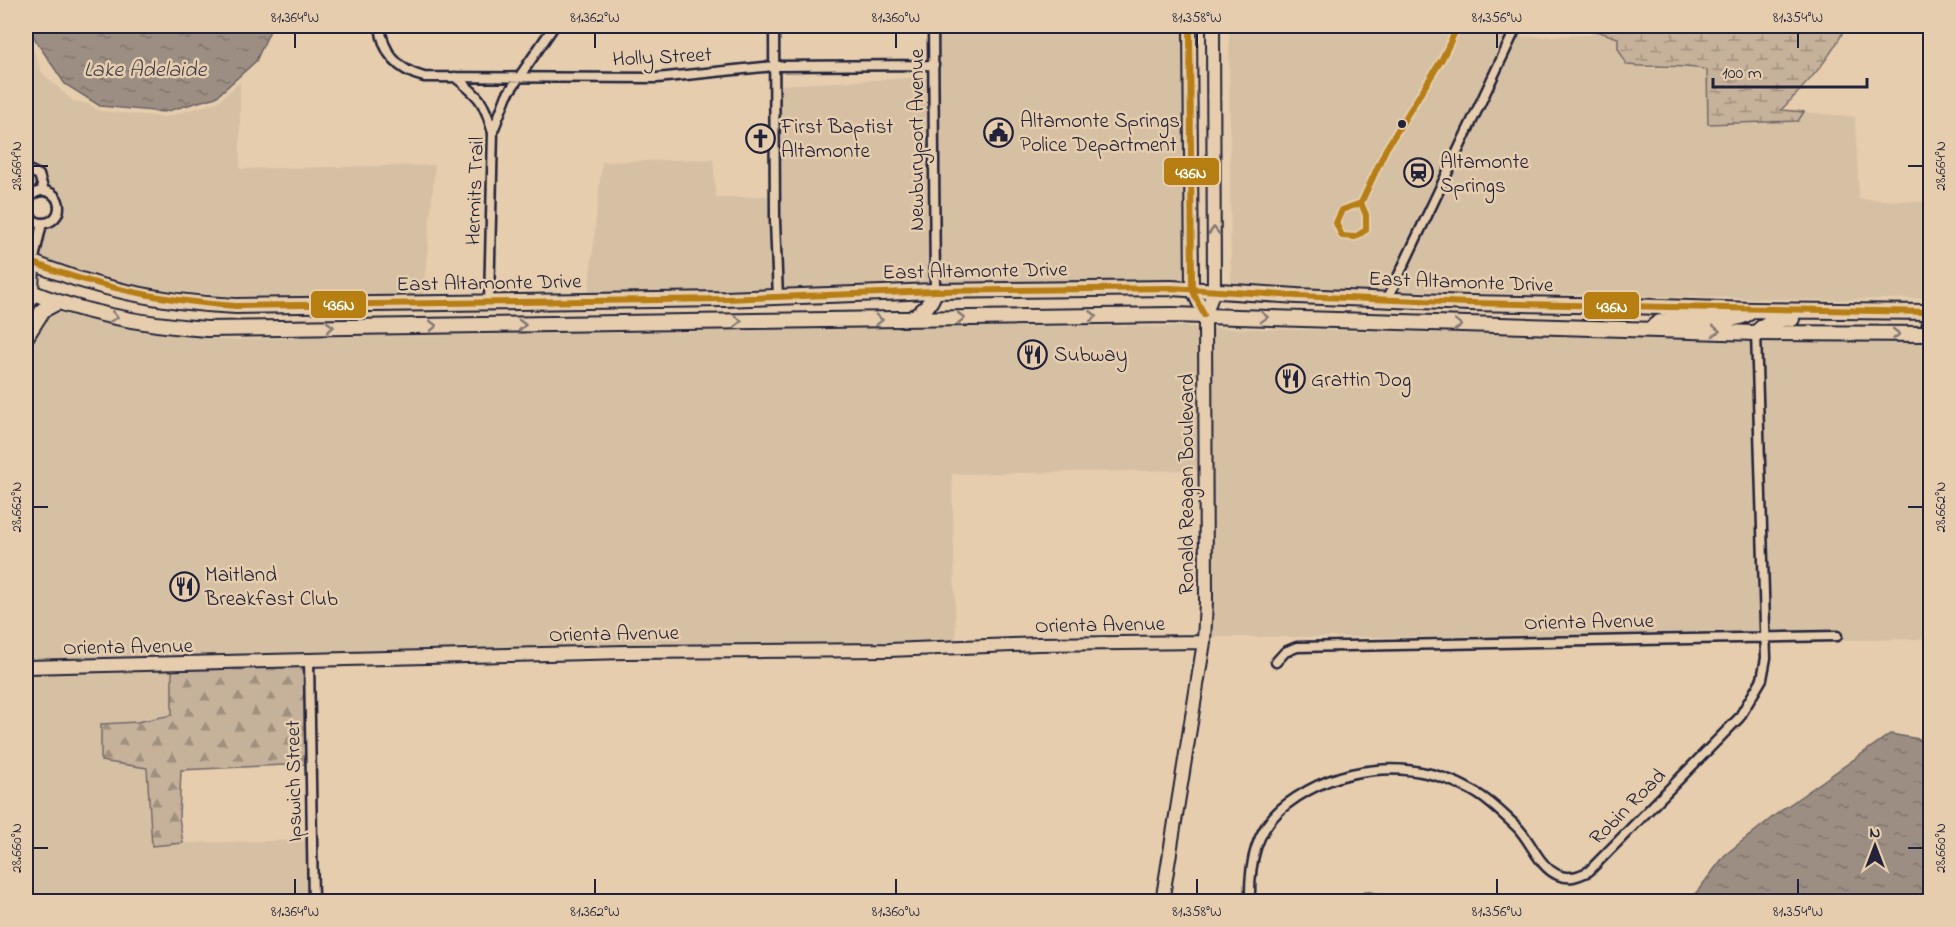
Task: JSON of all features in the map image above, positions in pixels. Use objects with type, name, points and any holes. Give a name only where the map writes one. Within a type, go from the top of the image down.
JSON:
[{"type":"main road","name":"East Altamonte Drive","points":[[28,266],[101,285],[183,302],[236,306],[778,298],[935,291],[1192,289],[1387,300],[1753,310],[1929,312]]},
{"type":"main road","name":"East Altamonte Drive","points":[[29,291],[58,302],[115,317],[172,326],[216,329],[1205,316],[1756,333],[1929,334]]},
{"type":"main road","points":[[910,319],[925,309],[935,291]]},
{"type":"main road","points":[[695,322],[708,308],[725,299]]},
{"type":"main road","points":[[26,337],[43,310],[58,302]]},
{"type":"main road","points":[[487,325],[501,309],[516,302]]},
{"type":"main road","points":[[463,325],[478,316],[489,303]]},
{"type":"main road","points":[[1487,326],[1516,304]]},
{"type":"main road","points":[[307,328],[311,315],[327,305]]},
{"type":"main road","points":[[1536,327],[1568,305]]},
{"type":"main road","points":[[1651,329],[1657,322],[1668,319],[1728,320],[1742,317],[1753,310]]},
{"type":"main road","points":[[1756,333],[1774,320],[1827,317],[1837,310]]},
{"type":"street","name":"Holly Street","points":[[380,26],[381,37],[396,64],[424,77],[657,78],[774,66],[934,65]]},
{"type":"street","name":"Hermits Trail","points":[[489,303],[493,131],[504,102],[554,26]]},
{"type":"street","points":[[774,26],[775,220],[778,298]]},
{"type":"street","name":"Newburyport Avenue","points":[[933,26],[935,291]]},
{"type":"street","name":"Ronald Reagan Boulevard","points":[[1190,26],[1192,289],[1205,316]]},
{"type":"street","name":"Ronald Reagan Boulevard","points":[[1162,902],[1204,642],[1206,601],[1205,316],[1214,290],[1213,26]]},
{"type":"street","points":[[1387,300],[1517,26]]},
{"type":"street","points":[[455,77],[476,93],[486,107],[493,131]]},
{"type":"street","points":[[26,169],[39,175],[44,191],[55,197],[59,208],[54,219],[42,224],[28,266],[29,291],[26,315]]},
{"type":"street","points":[[42,224],[31,218],[27,207],[32,195],[44,191]]},
{"type":"street","points":[[1929,312],[1929,334]]},
{"type":"street","name":"Robin Road","points":[[1250,902],[1254,850],[1263,829],[1277,811],[1299,795],[1330,780],[1368,770],[1399,769],[1436,775],[1468,788],[1495,806],[1521,831],[1546,865],[1557,875],[1568,877],[1583,874],[1589,871],[1738,718],[1761,679],[1766,658],[1756,333]]},
{"type":"street","name":"Orienta Avenue","points":[[1276,662],[1285,652],[1297,647],[1837,636]]},
{"type":"street","name":"Orienta Avenue","points":[[26,667],[626,652],[889,650],[1038,644],[1204,642]]},
{"type":"street","name":"Ipswich Street","points":[[309,661],[313,902]]},
{"type":"shaded area","points":[[939,26],[1182,26],[1187,287],[941,291]]},
{"type":"shaded area","points":[[1229,26],[1511,26],[1385,291],[1231,288]]},
{"type":"shaded area","points":[[1593,30],[1618,38],[1627,65],[1650,68],[1693,67],[1707,70],[1708,124],[1798,121],[1804,112],[1855,117],[1859,199],[1930,202],[1930,298],[1831,300],[1397,291],[1517,37],[1591,35]]},
{"type":"shaded area","points":[[26,31],[42,73],[73,101],[89,104],[100,111],[165,117],[217,102],[240,82],[240,169],[435,165],[423,297],[219,296],[120,284],[38,257],[46,229],[56,225],[64,207],[63,199],[58,192],[48,186],[41,170],[26,163]]},
{"type":"shaded area","points":[[928,77],[930,291],[781,294],[780,85]]},
{"type":"shaded area","points":[[713,159],[716,198],[770,196],[771,294],[588,296],[602,162]]},
{"type":"shaded area","points":[[57,308],[108,324],[224,340],[769,329],[1200,327],[1200,470],[952,474],[956,642],[626,646],[26,661],[26,369],[33,335],[46,315]]},
{"type":"shaded area","points":[[1211,328],[1751,339],[1761,631],[1444,637],[1209,637]]},
{"type":"shaded area","points":[[1761,339],[1930,340],[1930,639],[1842,640],[1842,631],[1771,631]]},
{"type":"shaded area","points":[[172,670],[172,715],[137,722],[101,724],[147,768],[152,846],[307,840],[308,901],[26,902],[26,672]]},
{"type":"green space","points":[[1594,26],[1846,26],[1817,71],[1781,110],[1804,112],[1798,121],[1708,124],[1707,70],[1627,65],[1618,48],[1618,38],[1593,30]]},
{"type":"green space","points":[[304,667],[306,764],[181,770],[179,817],[183,843],[152,846],[147,768],[101,761],[101,724],[137,722],[172,715],[172,670]]},
{"type":"water","name":"Lake Adelaide","points":[[28,26],[272,26],[256,61],[216,97],[164,112],[100,106],[65,84]]},
{"type":"water","points":[[1890,734],[1930,741],[1930,901],[1690,901],[1725,855],[1779,812]]},
{"type":"water","points":[[1365,891],[1398,897],[1406,901],[1350,901]]},
{"type":"transit line","name":"436N","points":[[1190,26],[1192,289],[1204,315]]},
{"type":"transit line","name":"436N","points":[[1361,203],[1386,149],[1442,59],[1458,26]]},
{"type":"transit line","name":"436N","points":[[1361,203],[1366,215],[1366,230],[1355,237],[1342,236],[1336,223],[1342,210],[1361,203]]},
{"type":"transit line","name":"436N","points":[[26,260],[77,278],[129,291],[236,306],[725,299],[935,291],[1171,288],[1469,303],[1930,312]]},
{"type":"place","name":"Altamonte Springs Police Department","points":[[999,132]]},
{"type":"place","name":"First Baptist Altamonte","points":[[760,138]]},
{"type":"place","name":"Altamonte Springs","points":[[1419,173]]},
{"type":"place","name":"Subway","points":[[1033,354]]},
{"type":"place","name":"Grattin Dog","points":[[1290,379]]},
{"type":"place","name":"Maitland Breakfast Club","points":[[184,586]]}]
